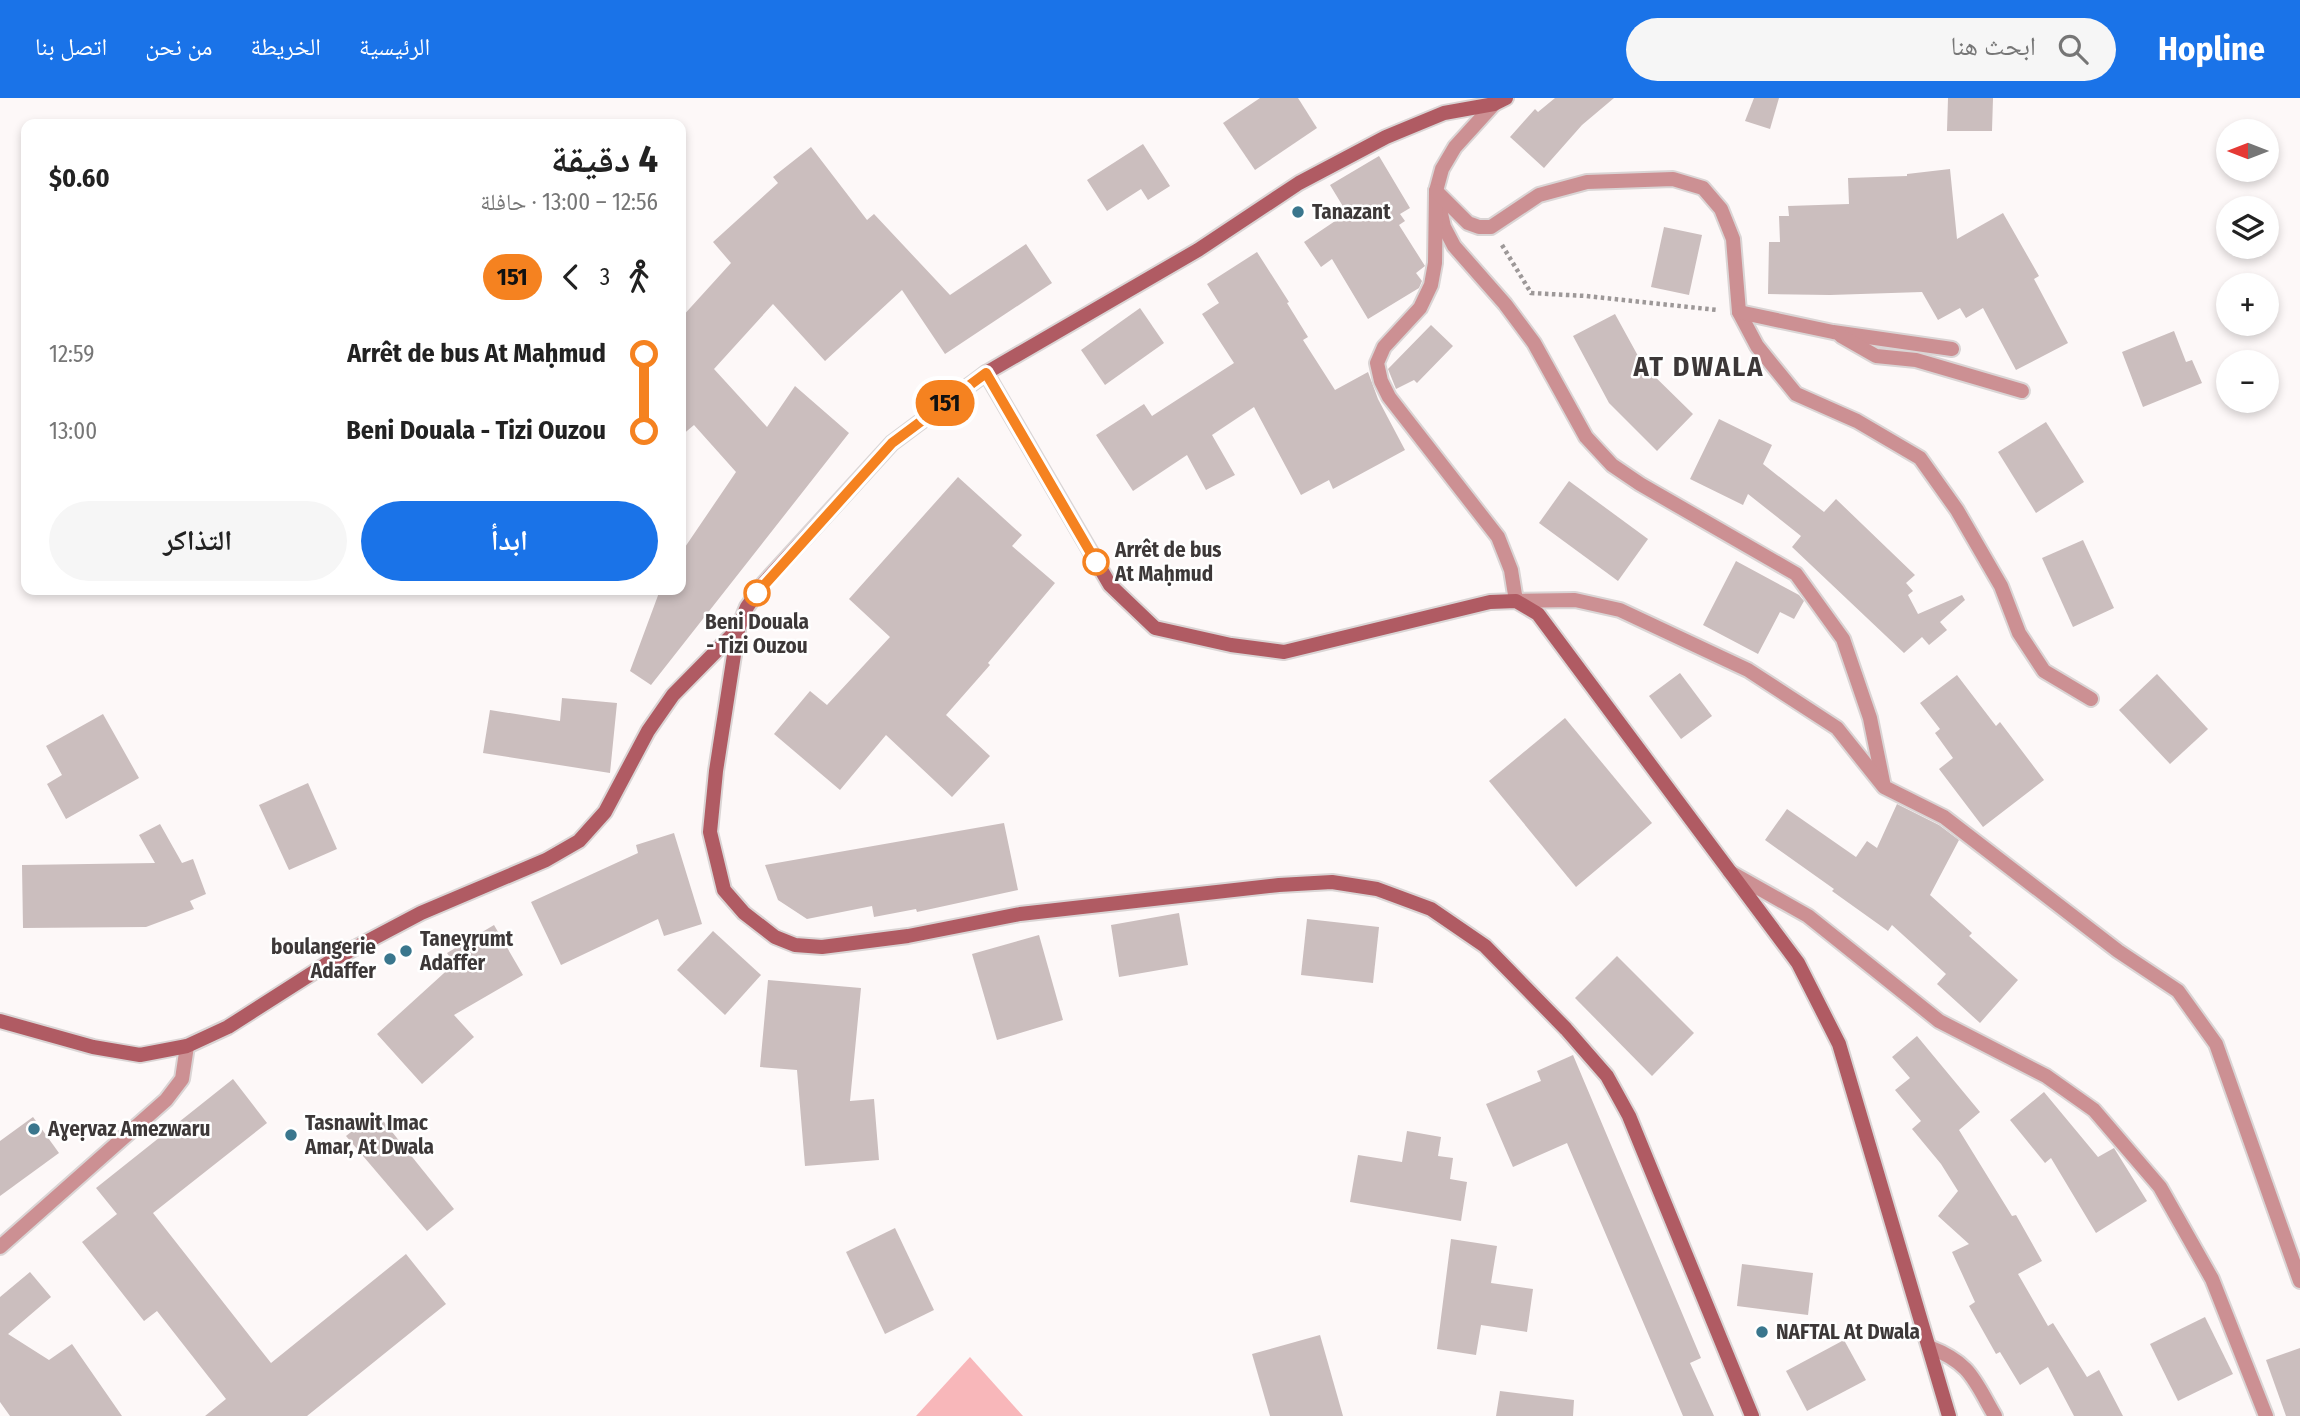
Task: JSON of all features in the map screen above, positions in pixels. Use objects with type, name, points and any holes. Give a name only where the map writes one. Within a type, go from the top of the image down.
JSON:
[{"type":"main road","points":[[1500,101],[1444,113],[1375,143],[1299,183],[1198,250],[986,373],[892,443],[764,583],[747,607],[738,629],[716,771],[710,832],[724,890],[744,912],[775,937],[795,945],[822,947],[908,936],[1020,914],[1332,882],[1377,889],[1431,909],[1485,946],[1566,1029],[1606,1076],[1629,1116],[1752,1416]]},
{"type":"main road","points":[[986,373],[1110,585],[1155,628],[1231,645],[1284,652],[1490,602],[1516,601],[1538,614],[1798,963],[1839,1044],[1950,1416]]},
{"type":"main road","points":[[0,1021],[93,1047],[140,1055],[187,1046],[228,1027],[336,958],[421,913],[546,860],[579,841],[605,812],[648,732],[673,695],[738,629]]},
{"type":"street","points":[[1500,101],[1455,147],[1443,169],[1436,191],[1436,263],[1431,285],[1420,308],[1384,347],[1377,363],[1381,381],[1389,397],[1498,537],[1511,570],[1516,601],[1575,600],[1620,610],[1748,670],[1837,728],[1884,787],[1944,817],[2118,951],[2178,991],[2216,1044],[2300,1281]]},
{"type":"street","points":[[1436,191],[1468,223],[1491,227],[1539,195],[1587,182],[1673,178],[1703,188],[1721,209],[1733,239],[1739,312],[1757,346],[1796,394],[1857,421],[1920,458],[1957,510],[2001,586],[2019,633],[2044,671],[2091,699]]},
{"type":"street","points":[[1436,191],[1444,226],[1454,246],[1534,344],[1586,437],[1612,465],[1796,574],[1843,639],[1870,718],[1884,787]]},
{"type":"street","points":[[1739,312],[1833,332],[1952,349]]},
{"type":"street","points":[[1833,332],[1876,356],[1916,360],[2022,391]]},
{"type":"street","points":[[1730,872],[1808,916],[1939,1021],[2046,1076],[2094,1110],[2160,1187],[2206,1268],[2266,1416]]},
{"type":"street","points":[[0,1247],[166,1100],[182,1079],[187,1046]]},
{"type":"street","points":[[1929,1347],[1950,1355],[1967,1369],[1995,1416]]},
{"type":"path","points":[[1491,227],[1531,293],[1739,312]]},
{"type":"shaded area","points":[[970,1357],[1023,1416],[916,1416]]},
{"type":"building","points":[[1260,98],[1298,98],[1317,128],[1255,170],[1223,123]]},
{"type":"building","points":[[1555,98],[1614,98],[1582,125],[1544,168],[1510,137],[1535,109],[1538,112]]},
{"type":"building","points":[[1754,98],[1779,98],[1770,129],[1745,121]]},
{"type":"building","points":[[1948,98],[1993,98],[1992,131],[1947,131]]},
{"type":"building","points":[[1143,144],[1170,186],[1148,200],[1141,189],[1107,211],[1087,180]]},
{"type":"building","points":[[811,147],[867,220],[874,214],[950,295],[1026,244],[1052,283],[945,354],[902,290],[825,361],[773,304],[714,369],[767,427],[795,386],[849,433],[651,685],[630,671],[658,595],[686,595],[686,546],[736,472],[694,425],[686,432],[686,312],[731,263],[713,242],[778,183],[773,177]]},
{"type":"building","points":[[1379,156],[1410,208],[1400,214],[1405,221],[1399,225],[1425,266],[1416,273],[1422,281],[1419,288],[1368,319],[1332,259],[1321,267],[1304,242],[1347,213],[1330,185]]},
{"type":"building","points":[[1950,169],[1957,239],[2003,213],[2039,276],[2034,279],[2068,343],[2016,370],[1983,308],[1966,318],[1960,308],[1938,320],[1922,292],[1768,294],[1769,242],[1780,242],[1779,216],[1789,216],[1788,206],[1849,204],[1848,178],[1907,176]]},
{"type":"building","points":[[1664,227],[1702,235],[1689,295],[1651,287]]},
{"type":"building","points":[[1257,252],[1308,337],[1303,340],[1335,390],[1368,372],[1378,399],[1405,450],[1333,489],[1329,480],[1301,495],[1254,407],[1212,435],[1235,475],[1206,490],[1187,455],[1133,491],[1096,435],[1144,404],[1152,416],[1234,363],[1202,314],[1219,303],[1207,284]]},
{"type":"building","points":[[1140,308],[1164,343],[1105,385],[1081,350]]},
{"type":"building","points":[[1615,314],[1643,365],[1693,414],[1657,451],[1609,403],[1573,336]]},
{"type":"building","points":[[1431,325],[1453,346],[1417,383],[1414,380],[1396,389],[1388,369]]},
{"type":"building","points":[[2174,331],[2186,362],[2192,360],[2202,383],[2143,407],[2122,352]]},
{"type":"building","points":[[1719,419],[1772,445],[1763,464],[1824,512],[1836,499],[1915,575],[1906,583],[1913,591],[1908,595],[1918,614],[1962,595],[1965,600],[1940,622],[1947,630],[1929,645],[1922,637],[1904,653],[1792,547],[1801,536],[1748,494],[1743,505],[1690,479]]},
{"type":"building","points":[[2046,422],[2084,482],[2036,513],[1998,452]]},
{"type":"building","points":[[958,477],[1022,535],[1012,546],[1055,583],[946,715],[990,756],[952,797],[886,735],[840,790],[774,734],[810,691],[827,705],[890,637],[849,599]]},
{"type":"building","points":[[1569,481],[1648,539],[1618,581],[1539,523]]},
{"type":"building","points":[[2083,540],[2114,608],[2073,627],[2042,558]]},
{"type":"building","points":[[1736,561],[1799,595],[1804,601],[1794,619],[1780,612],[1758,654],[1703,625]]},
{"type":"building","points":[[1680,673],[1712,716],[1681,739],[1649,696]]},
{"type":"building","points":[[2157,674],[2208,729],[2170,764],[2119,710]]},
{"type":"building","points":[[1957,675],[1996,726],[2000,722],[2044,780],[1983,827],[1939,769],[1953,758],[1935,733],[1940,729],[1920,703]]},
{"type":"building","points":[[562,698],[617,703],[610,773],[483,753],[490,710],[560,721]]},
{"type":"building","points":[[103,714],[139,778],[66,819],[47,784],[62,775],[46,746]]},
{"type":"building","points":[[1565,718],[1652,823],[1576,887],[1489,781]]},
{"type":"building","points":[[308,783],[337,849],[289,870],[259,805]]},
{"type":"building","points":[[1897,804],[1939,825],[1959,840],[1930,895],[1972,933],[1969,936],[2018,980],[1980,1023],[1937,984],[1946,974],[1892,925],[1888,931],[1765,840],[1787,809],[1856,857],[1867,841],[1877,848]]},
{"type":"building","points":[[1004,823],[1018,890],[917,912],[916,909],[874,917],[872,906],[807,919],[778,900],[765,865]]},
{"type":"building","points":[[160,824],[182,863],[193,859],[206,894],[190,901],[194,909],[146,927],[23,928],[22,865],[155,863],[139,835]]},
{"type":"building","points":[[674,833],[702,924],[664,936],[658,919],[561,965],[531,902],[638,853],[636,845]]},
{"type":"building","points":[[1179,913],[1188,965],[1119,977],[1111,925]]},
{"type":"building","points":[[1307,919],[1379,927],[1373,983],[1301,975]]},
{"type":"building","points":[[494,925],[523,975],[454,1015],[474,1037],[422,1084],[377,1034],[454,964],[447,953]]},
{"type":"building","points":[[713,931],[761,975],[725,1015],[677,970]]},
{"type":"building","points":[[1039,935],[1063,1020],[997,1040],[972,954]]},
{"type":"building","points":[[1617,956],[1694,1033],[1652,1076],[1575,998]]},
{"type":"building","points":[[768,980],[861,988],[850,1101],[874,1099],[879,1160],[805,1166],[797,1070],[760,1067]]},
{"type":"building","points":[[1917,1036],[1980,1112],[1959,1130],[2012,1216],[2016,1215],[2042,1261],[2018,1274],[2048,1326],[2053,1323],[2087,1377],[2099,1370],[2123,1416],[2074,1416],[2048,1367],[2020,1385],[2000,1352],[1996,1354],[1969,1306],[1975,1302],[1952,1252],[1969,1244],[1938,1216],[1958,1191],[1941,1164],[1912,1129],[1921,1121],[1895,1090],[1910,1078],[1892,1057]]},
{"type":"building","points":[[1573,1055],[1701,1358],[1690,1363],[1714,1416],[1683,1416],[1567,1143],[1513,1167],[1486,1104],[1541,1081],[1537,1071]]},
{"type":"building","points":[[233,1079],[267,1123],[153,1213],[271,1363],[406,1254],[446,1304],[307,1416],[205,1416],[226,1399],[157,1311],[144,1321],[82,1242],[117,1214],[96,1188]]},
{"type":"building","points":[[2044,1092],[2098,1157],[2114,1148],[2147,1201],[2096,1233],[2051,1158],[2045,1163],[2010,1120]]},
{"type":"building","points":[[376,1112],[454,1209],[427,1231],[346,1136]]},
{"type":"building","points":[[33,1117],[59,1153],[0,1196],[0,1141]]},
{"type":"building","points":[[1407,1131],[1441,1137],[1438,1156],[1453,1158],[1450,1179],[1467,1182],[1461,1221],[1350,1202],[1358,1155],[1402,1162]]},
{"type":"building","points":[[895,1228],[934,1310],[885,1334],[846,1252]]},
{"type":"building","points":[[1451,1239],[1497,1246],[1491,1283],[1533,1289],[1527,1332],[1481,1325],[1476,1355],[1437,1349]]},
{"type":"building","points":[[1742,1264],[1813,1273],[1808,1315],[1737,1306]]},
{"type":"building","points":[[30,1272],[51,1297],[8,1334],[49,1360],[72,1344],[122,1416],[10,1416],[0,1402],[0,1297]]},
{"type":"building","points":[[2205,1317],[2233,1374],[2178,1401],[2150,1344]]},
{"type":"building","points":[[1320,1335],[1343,1416],[1270,1416],[1252,1354]]},
{"type":"building","points":[[1844,1340],[1866,1380],[1807,1411],[1786,1371]]},
{"type":"building","points":[[2300,1348],[2300,1416],[2286,1416],[2266,1360]]},
{"type":"building","points":[[1500,1391],[1574,1400],[1573,1416],[1496,1416]]},
{"type":"bus line","name":"151","points":[[757,593],[892,443],[986,373],[1096,562]]},
{"type":"place","name":"Tanazant","points":[[1298,212]]},
{"type":"place","name":"Arrêt de bus At Maḥmud","points":[[1096,562]]},
{"type":"place","name":"Beni Douala - Tizi Ouzou","points":[[757,593]]},
{"type":"place","name":"Taneɣṛumt Adaffer","points":[[406,951]]},
{"type":"place","name":"boulangerie Adaffer","points":[[390,959]]},
{"type":"place","name":"Aɣeṛvaz Amezwaru","points":[[34,1129]]},
{"type":"place","name":"Tasnawit Imac Amar, At Dwala","points":[[291,1135]]},
{"type":"place","name":"NAFTAL At Dwala","points":[[1762,1332]]},
{"type":"district","name":"AT DWALA","points":[[1699,366]]}]
